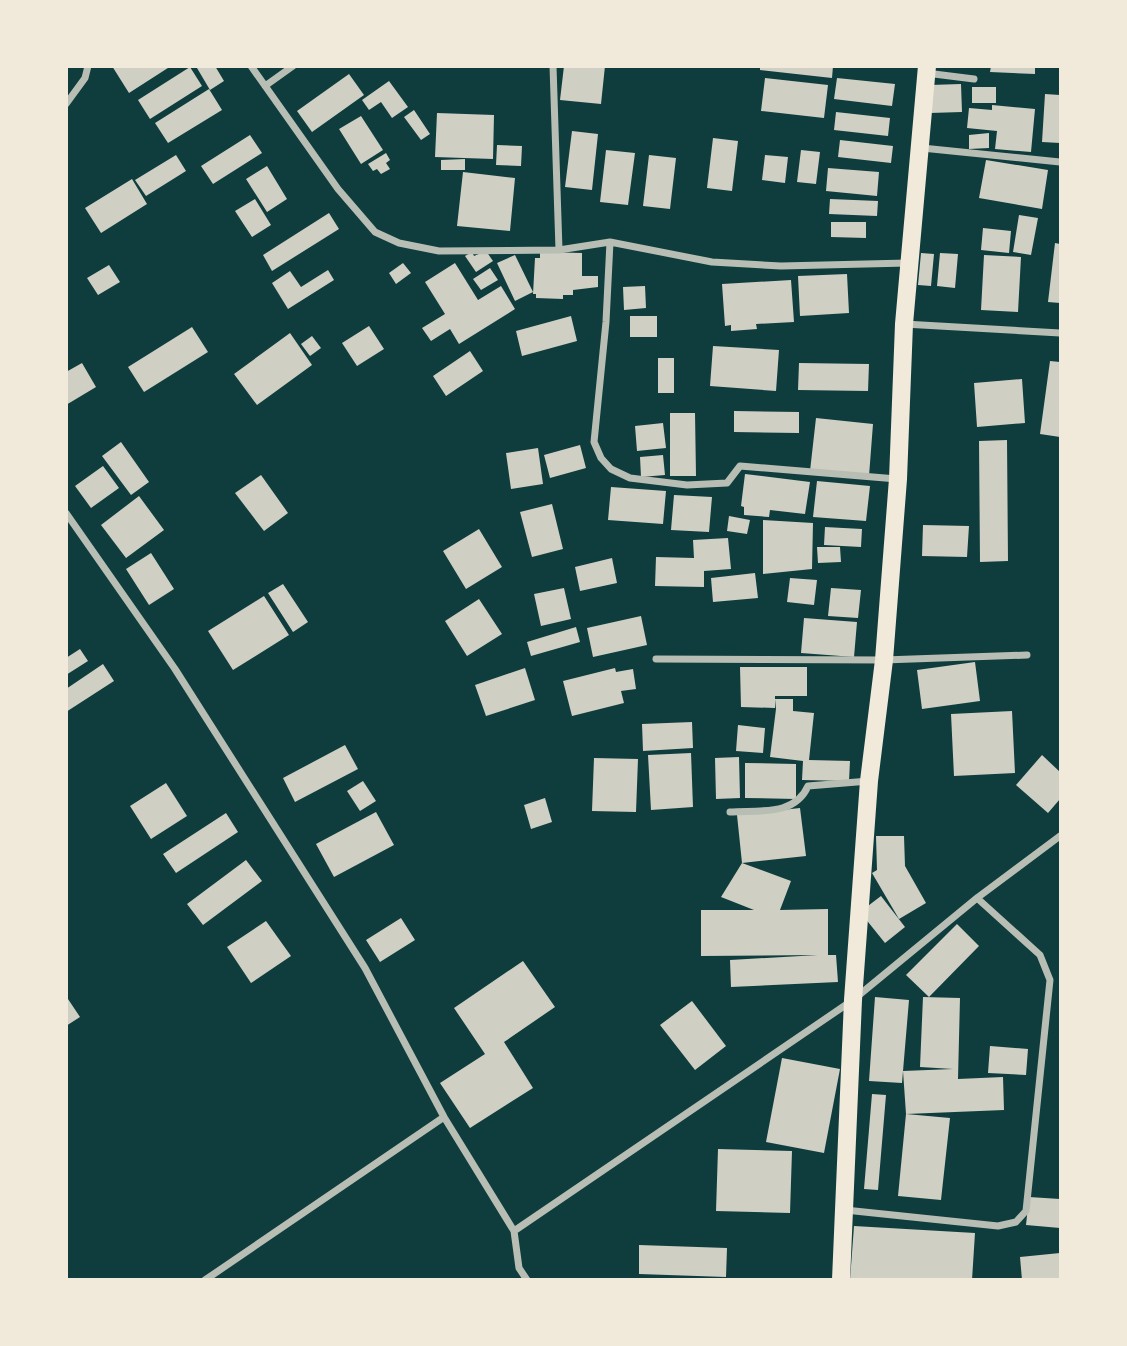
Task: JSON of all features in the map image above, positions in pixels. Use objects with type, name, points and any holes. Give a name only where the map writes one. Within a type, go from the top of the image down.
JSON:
[{"type":"main road","points":[[841,1279],[853,1000],[869,781],[884,660],[898,479],[908,263],[922,148],[927,70]]},
{"type":"street","points":[[66,104],[85,78],[88,66]]},
{"type":"street","points":[[251,66],[338,189],[375,232],[398,243],[439,251],[559,250],[610,242],[712,262],[781,266],[908,263]]},
{"type":"street","points":[[265,86],[293,66]]},
{"type":"street","points":[[553,66],[559,250]]},
{"type":"street","points":[[927,70],[974,79]]},
{"type":"street","points":[[922,148],[1060,162]]},
{"type":"street","points":[[610,242],[606,322],[594,442],[611,469],[630,478],[687,485],[727,483],[740,467],[898,479]]},
{"type":"street","points":[[904,324],[1060,333]]},
{"type":"street","points":[[66,513],[175,669],[365,968],[444,1117],[514,1231],[519,1268],[527,1279]]},
{"type":"street","points":[[656,659],[884,660],[1027,655]]},
{"type":"street","points":[[730,812],[791,807],[803,798],[808,786],[869,781]]},
{"type":"street","points":[[514,1231],[853,1000],[977,898],[1060,836]]},
{"type":"street","points":[[845,1210],[998,1226],[1016,1222],[1026,1211],[1050,980],[1040,955],[977,898]]},
{"type":"street","points":[[205,1279],[444,1117]]},
{"type":"building","points":[[112,66],[171,66],[129,93]]},
{"type":"building","points":[[215,66],[224,81],[210,90],[197,68]]},
{"type":"building","points":[[564,66],[605,66],[601,104],[560,100]]},
{"type":"building","points":[[760,66],[833,66],[832,78],[760,70]]},
{"type":"building","points":[[991,66],[1035,66],[1035,74],[990,72]]},
{"type":"building","points":[[190,67],[202,86],[150,119],[138,100]]},
{"type":"building","points":[[349,74],[364,95],[312,132],[297,111]]},
{"type":"building","points":[[765,78],[828,85],[824,118],[761,111]]},
{"type":"building","points":[[837,78],[895,84],[892,106],[834,99]]},
{"type":"building","points":[[389,81],[408,107],[392,118],[381,102],[369,110],[362,100]]},
{"type":"building","points":[[961,84],[962,112],[930,113],[930,85]]},
{"type":"building","points":[[972,87],[996,87],[996,103],[972,103]]},
{"type":"building","points":[[209,89],[222,110],[168,143],[155,123]]},
{"type":"building","points":[[1045,94],[1060,95],[1060,143],[1042,142]]},
{"type":"building","points":[[992,105],[1035,109],[1031,152],[995,149],[997,131],[967,128],[969,108],[992,110]]},
{"type":"building","points":[[414,110],[430,134],[421,140],[404,117]]},
{"type":"building","points":[[836,112],[890,118],[888,136],[834,130]]},
{"type":"building","points":[[437,113],[494,115],[493,159],[435,157]]},
{"type":"building","points":[[361,116],[383,150],[361,164],[339,129]]},
{"type":"building","points":[[572,131],[598,134],[592,190],[565,187]]},
{"type":"building","points":[[989,133],[989,148],[969,149],[969,135]]},
{"type":"building","points":[[250,135],[262,153],[213,184],[201,166]]},
{"type":"building","points":[[713,138],[738,141],[732,191],[707,188]]},
{"type":"building","points":[[840,140],[893,146],[891,163],[838,157]]},
{"type":"building","points":[[497,145],[522,146],[521,166],[496,165]]},
{"type":"building","points":[[606,150],[635,153],[628,205],[600,202]]},
{"type":"building","points":[[801,150],[820,152],[816,184],[797,182]]},
{"type":"building","points":[[386,153],[390,160],[386,163],[390,169],[381,174],[377,169],[373,171],[368,164]]},
{"type":"building","points":[[176,155],[186,171],[146,196],[135,180]]},
{"type":"building","points":[[649,155],[676,158],[670,209],[643,206]]},
{"type":"building","points":[[765,155],[788,157],[785,183],[762,180]]},
{"type":"building","points":[[465,159],[465,170],[441,170],[441,160]]},
{"type":"building","points":[[986,160],[1048,170],[1042,209],[979,198]]},
{"type":"building","points":[[267,166],[287,199],[267,212],[246,179]]},
{"type":"building","points":[[828,168],[879,172],[877,196],[826,191]]},
{"type":"building","points":[[463,172],[515,178],[510,231],[457,226]]},
{"type":"building","points":[[132,179],[147,204],[101,233],[85,208]]},
{"type":"building","points":[[255,199],[271,225],[252,237],[235,211]]},
{"type":"building","points":[[830,199],[878,201],[877,216],[829,214]]},
{"type":"building","points":[[329,213],[339,229],[272,271],[263,255]]},
{"type":"building","points":[[1019,215],[1038,218],[1031,255],[1013,252]]},
{"type":"building","points":[[831,222],[866,222],[866,238],[831,237]]},
{"type":"building","points":[[983,228],[1011,231],[1009,253],[981,250]]},
{"type":"building","points":[[1055,243],[1060,244],[1060,303],[1048,302]]},
{"type":"building","points":[[486,251],[493,261],[476,272],[465,256],[472,252],[474,256]]},
{"type":"building","points":[[540,252],[582,253],[582,276],[598,276],[598,287],[573,290],[573,295],[563,295],[563,299],[536,298],[536,294],[533,294],[535,258],[540,258]]},
{"type":"building","points":[[921,253],[934,254],[931,286],[918,285]]},
{"type":"building","points":[[940,253],[958,254],[955,288],[937,286]]},
{"type":"building","points":[[515,255],[533,292],[515,301],[497,263]]},
{"type":"building","points":[[984,255],[1021,257],[1018,312],[981,310]]},
{"type":"building","points":[[403,263],[411,273],[396,284],[389,273]]},
{"type":"building","points":[[455,263],[478,300],[501,286],[515,309],[459,344],[450,329],[431,341],[422,328],[445,314],[425,282]]},
{"type":"building","points":[[109,265],[120,282],[98,295],[87,278]]},
{"type":"building","points":[[490,268],[498,280],[481,290],[473,279]]},
{"type":"building","points":[[328,270],[334,280],[288,309],[272,283],[290,271],[301,287]]},
{"type":"building","points":[[847,274],[849,313],[800,316],[798,276]]},
{"type":"building","points":[[791,280],[794,322],[756,324],[757,329],[731,331],[731,325],[725,326],[722,284]]},
{"type":"building","points":[[645,286],[646,308],[624,310],[623,287]]},
{"type":"building","points":[[571,316],[577,341],[522,356],[516,331]]},
{"type":"building","points":[[630,316],[657,316],[657,337],[630,337]]},
{"type":"building","points":[[369,326],[384,349],[357,366],[342,343]]},
{"type":"building","points":[[192,327],[208,352],[144,392],[128,367]]},
{"type":"building","points":[[290,333],[312,365],[257,405],[234,374]]},
{"type":"building","points":[[312,336],[321,348],[310,356],[301,344]]},
{"type":"building","points":[[713,346],[779,350],[776,391],[710,386]]},
{"type":"building","points":[[470,351],[483,371],[446,396],[433,376]]},
{"type":"building","points":[[658,358],[674,358],[674,393],[658,393]]},
{"type":"building","points":[[1050,361],[1060,362],[1060,437],[1040,434]]},
{"type":"building","points":[[82,363],[96,387],[66,405],[66,372]]},
{"type":"building","points":[[799,363],[869,364],[868,391],[798,390]]},
{"type":"building","points":[[1022,379],[1025,423],[977,427],[974,383]]},
{"type":"building","points":[[734,411],[799,412],[799,433],[734,432]]},
{"type":"building","points":[[670,413],[695,413],[696,476],[670,476]]},
{"type":"building","points":[[816,418],[873,424],[869,476],[810,471]]},
{"type":"building","points":[[663,423],[666,448],[637,451],[635,426]]},
{"type":"building","points":[[1007,440],[1008,561],[980,562],[979,441]]},
{"type":"building","points":[[121,442],[149,482],[131,495],[102,456]]},
{"type":"building","points":[[580,445],[586,468],[550,478],[544,455]]},
{"type":"building","points":[[538,448],[543,484],[511,489],[506,453]]},
{"type":"building","points":[[663,455],[665,475],[641,477],[640,457]]},
{"type":"building","points":[[103,466],[119,488],[91,508],[75,486]]},
{"type":"building","points":[[745,474],[810,482],[805,514],[770,510],[769,517],[744,515],[744,507],[741,506]]},
{"type":"building","points":[[261,475],[288,513],[264,531],[235,493]]},
{"type":"building","points":[[817,481],[870,486],[866,521],[813,517]]},
{"type":"building","points":[[611,487],[666,491],[663,524],[608,520]]},
{"type":"building","points":[[674,495],[712,497],[709,532],[671,530]]},
{"type":"building","points":[[139,496],[164,530],[126,558],[101,525]]},
{"type":"building","points":[[552,504],[563,549],[532,557],[520,512]]},
{"type":"building","points":[[729,516],[750,520],[747,534],[727,531]]},
{"type":"building","points":[[763,520],[813,523],[812,569],[763,574]]},
{"type":"building","points":[[923,525],[969,526],[967,557],[922,556]]},
{"type":"building","points":[[825,527],[862,529],[861,547],[824,545]]},
{"type":"building","points":[[479,529],[502,567],[466,589],[443,551]]},
{"type":"building","points":[[728,538],[731,569],[704,571],[704,587],[655,586],[656,557],[694,558],[693,540]]},
{"type":"building","points":[[817,547],[840,547],[841,562],[818,563]]},
{"type":"building","points":[[151,553],[174,589],[149,605],[126,569]]},
{"type":"building","points":[[612,558],[617,583],[580,591],[575,567]]},
{"type":"building","points":[[755,573],[758,598],[713,602],[711,578]]},
{"type":"building","points":[[790,578],[817,580],[814,605],[787,602]]},
{"type":"building","points":[[283,584],[308,622],[293,632],[268,593]]},
{"type":"building","points":[[564,588],[571,619],[541,626],[534,594]]},
{"type":"building","points":[[831,588],[861,590],[858,618],[828,616]]},
{"type":"building","points":[[264,596],[289,635],[233,670],[208,631]]},
{"type":"building","points":[[479,599],[502,634],[467,656],[445,621]]},
{"type":"building","points":[[641,616],[647,645],[593,657],[587,628]]},
{"type":"building","points":[[804,618],[857,622],[854,657],[801,653]]},
{"type":"building","points":[[576,627],[580,642],[531,656],[527,642]]},
{"type":"building","points":[[80,649],[88,661],[66,675],[66,658]]},
{"type":"building","points":[[975,662],[980,701],[922,709],[917,670]]},
{"type":"building","points":[[103,664],[114,681],[66,712],[66,689]]},
{"type":"building","points":[[740,667],[807,667],[807,696],[775,696],[775,708],[741,707]]},
{"type":"building","points":[[525,668],[535,700],[486,716],[475,685]]},
{"type":"building","points":[[615,668],[616,672],[633,669],[636,689],[621,691],[624,703],[572,716],[563,681]]},
{"type":"building","points":[[775,699],[793,699],[793,711],[814,713],[809,760],[850,761],[849,781],[802,780],[803,761],[770,757]]},
{"type":"building","points":[[1012,711],[1015,773],[954,776],[951,714]]},
{"type":"building","points":[[692,722],[693,748],[643,751],[642,724]]},
{"type":"building","points":[[738,725],[765,728],[763,753],[736,751]]},
{"type":"building","points":[[345,745],[358,769],[295,802],[283,778]]},
{"type":"building","points":[[691,753],[693,807],[651,810],[648,755]]},
{"type":"building","points":[[1042,755],[1060,772],[1060,799],[1048,813],[1016,785]]},
{"type":"building","points":[[739,757],[740,798],[716,799],[715,758]]},
{"type":"building","points":[[594,758],[638,759],[636,812],[592,811]]},
{"type":"building","points":[[745,763],[796,764],[796,799],[745,798]]},
{"type":"building","points":[[363,781],[376,801],[360,811],[347,791]]},
{"type":"building","points":[[166,783],[187,816],[151,839],[130,806]]},
{"type":"building","points":[[545,798],[552,822],[531,829],[524,805]]},
{"type":"building","points":[[800,808],[806,856],[742,863],[737,815]]},
{"type":"building","points":[[376,812],[394,845],[334,877],[316,844]]},
{"type":"building","points":[[226,813],[238,832],[176,873],[163,854]]},
{"type":"building","points":[[876,836],[904,836],[905,866],[926,903],[899,919],[872,873],[877,870]]},
{"type":"building","points":[[246,860],[262,881],[203,925],[187,904]]},
{"type":"building","points":[[742,863],[791,881],[780,910],[828,909],[828,955],[836,955],[838,982],[731,987],[730,960],[818,955],[701,956],[701,910],[754,910],[721,897]]},
{"type":"building","points":[[881,896],[905,927],[885,943],[860,912]]},
{"type":"building","points":[[401,918],[415,940],[380,962],[366,940]]},
{"type":"building","points":[[266,921],[291,956],[251,983],[227,947]]},
{"type":"building","points":[[957,924],[979,946],[929,997],[906,975]]},
{"type":"building","points":[[523,961],[555,1007],[504,1042],[533,1088],[470,1128],[440,1083],[485,1054],[454,1008]]},
{"type":"building","points":[[66,996],[80,1017],[66,1026]]},
{"type":"building","points":[[875,997],[909,1000],[902,1083],[869,1081]]},
{"type":"building","points":[[923,997],[960,998],[958,1079],[1003,1077],[1004,1110],[906,1114],[903,1071],[953,1069],[920,1067]]},
{"type":"building","points":[[692,1001],[726,1046],[695,1070],[660,1025]]},
{"type":"building","points":[[990,1046],[1028,1049],[1026,1075],[988,1073]]},
{"type":"building","points":[[782,1058],[840,1069],[824,1153],[766,1142]]},
{"type":"building","points":[[872,1094],[886,1095],[878,1190],[864,1189]]},
{"type":"building","points":[[906,1114],[950,1118],[941,1200],[898,1196]]},
{"type":"building","points":[[718,1149],[792,1151],[790,1213],[716,1211]]},
{"type":"building","points":[[1029,1197],[1060,1199],[1060,1228],[1026,1225]]},
{"type":"building","points":[[854,1226],[975,1233],[972,1280],[850,1280]]},
{"type":"building","points":[[639,1245],[727,1248],[726,1277],[639,1274]]},
{"type":"building","points":[[1060,1253],[1060,1280],[1022,1280],[1020,1257]]}]
